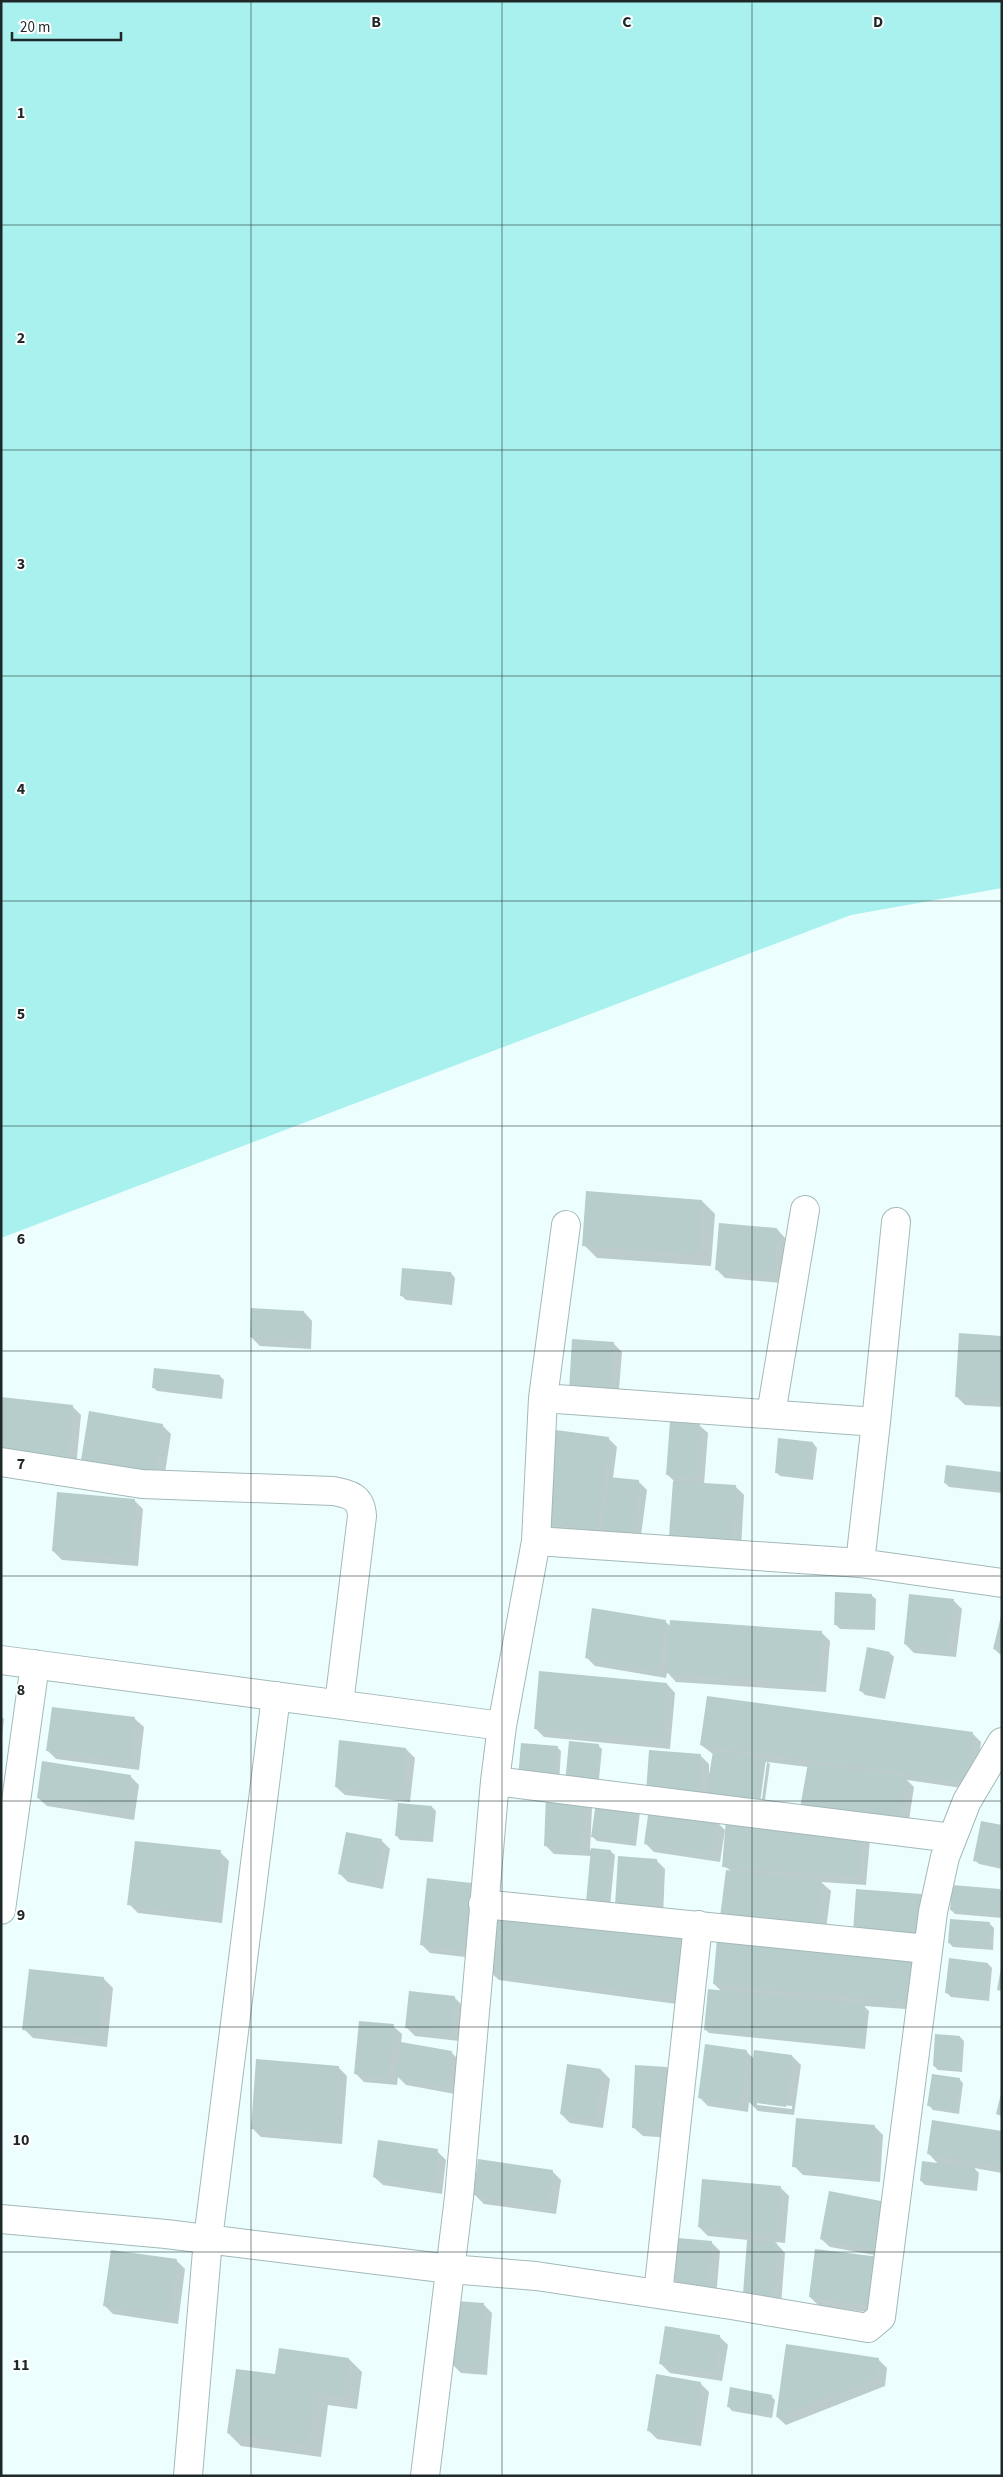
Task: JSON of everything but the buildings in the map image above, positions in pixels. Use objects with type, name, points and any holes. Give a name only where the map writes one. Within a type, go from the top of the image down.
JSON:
[{"type":"street","points":[[771,1414],[805,1210]]},
{"type":"street","points":[[860,1563],[896,1222]]},
{"type":"street","points":[[425,2476],[459,2196],[495,1781],[502,1726],[536,1541],[543,1398],[566,1225]]},
{"type":"street","points":[[543,1398],[876,1422]]},
{"type":"street","points":[[1,1462],[142,1484],[333,1491],[349,1494],[358,1499],[361,1505],[362,1516],[339,1704]]},
{"type":"street","points":[[536,1541],[860,1563],[1002,1583]]},
{"type":"street","points":[[1,1660],[502,1726]]},
{"type":"street","points":[[1,1910],[35,1664]]},
{"type":"street","points":[[188,2476],[208,2239],[276,1696]]},
{"type":"street","points":[[1,2219],[208,2239],[450,2269],[536,2276],[868,2328],[878,2322],[881,2317],[927,1949],[945,1857],[967,1801],[1002,1742]]},
{"type":"street","points":[[495,1781],[952,1838]]},
{"type":"street","points":[[483,1904],[927,1949]]},
{"type":"street","points":[[658,2294],[698,1926]]},
{"type":"shaded area","points":[[1,1],[1002,1],[1002,888],[851,915],[1,1238]]}]
